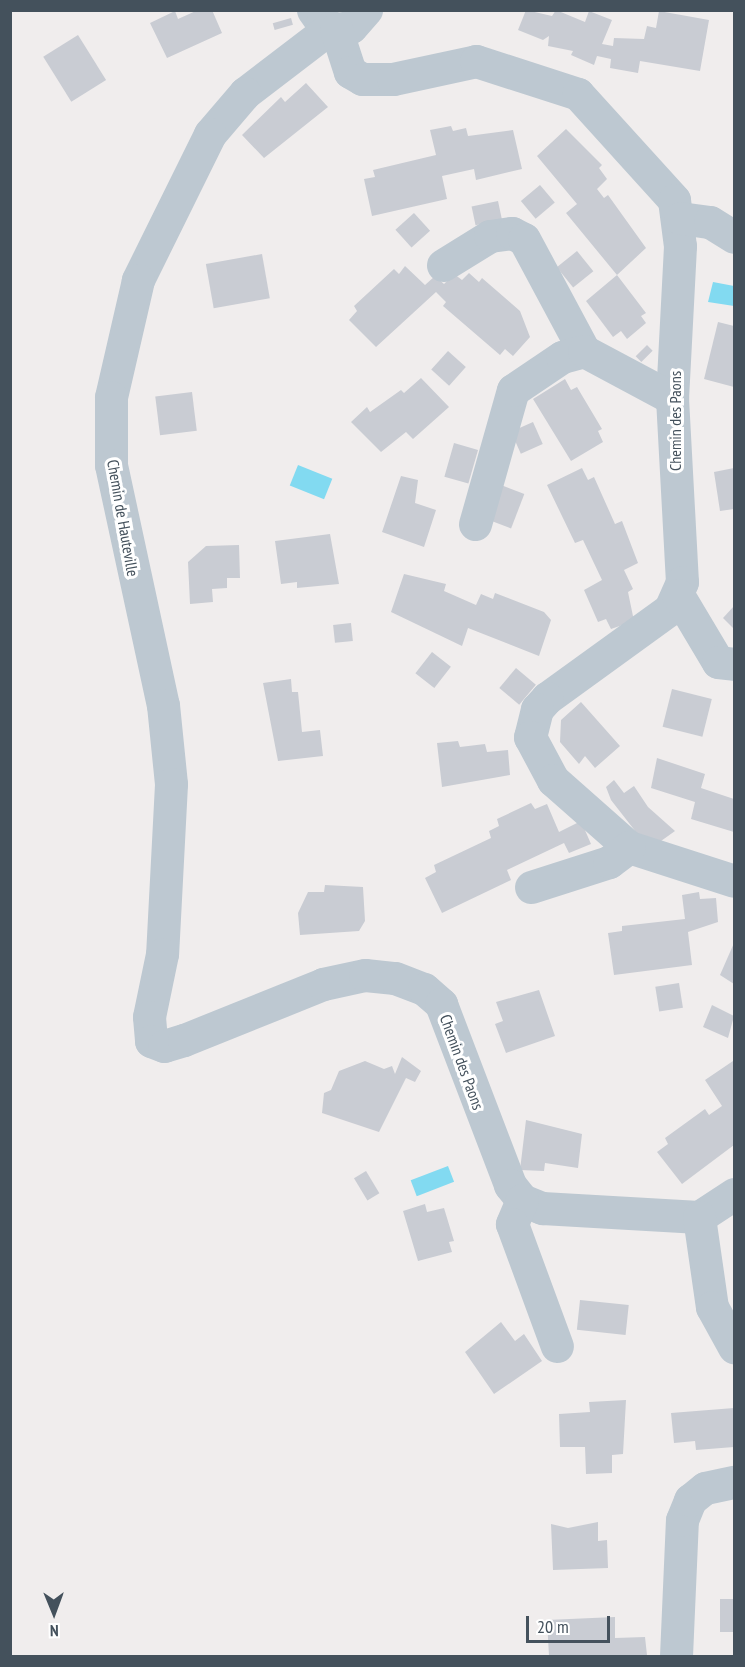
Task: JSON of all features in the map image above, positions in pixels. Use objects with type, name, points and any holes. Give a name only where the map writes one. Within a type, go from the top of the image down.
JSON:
[{"type":"street","name":"Chemin des Paons","points":[[349,19],[350,72],[362,79],[393,80],[476,61],[578,94],[674,200],[680,218],[672,398],[684,565],[678,595]]},
{"type":"street","name":"Chemin de Hauteville","points":[[151,1041],[149,1017],[162,954],[171,784],[163,705],[111,465],[111,397],[138,280],[210,134],[245,93],[349,19]]},
{"type":"street","points":[[680,218],[710,222],[735,237]]},
{"type":"street","points":[[443,265],[490,236],[512,233],[524,239],[584,351],[672,398]]},
{"type":"street","points":[[475,524],[513,390],[562,357],[584,351]]},
{"type":"street","points":[[735,664],[718,662],[678,595],[654,621],[547,698],[531,723],[540,765],[629,847],[735,881]]},
{"type":"street","points":[[531,887],[609,862],[629,847]]},
{"type":"street","name":"Chemin des Paons","points":[[151,1041],[164,1046],[184,1040],[323,984],[365,975],[424,989],[441,1004],[510,1185],[522,1200]]},
{"type":"street","points":[[557,1346],[512,1224],[522,1200],[542,1208],[699,1217],[735,1194]]},
{"type":"street","points":[[699,1217],[712,1307],[735,1347]]},
{"type":"street","points":[[676,1656],[682,1520],[690,1500],[705,1488],[735,1482]]},
{"type":"water","points":[[713,282],[734,286],[734,306],[708,302]]},
{"type":"water","points":[[298,465],[332,479],[324,499],[290,485]]},
{"type":"water","points":[[448,1166],[454,1182],[417,1196],[411,1180]]},
{"type":"building","points":[[198,10],[212,10],[222,33],[167,58],[150,23],[175,11],[178,19]]},
{"type":"building","points":[[526,10],[552,16],[556,10],[585,22],[589,11],[612,20],[602,44],[613,46],[614,38],[644,39],[647,26],[656,28],[659,11],[709,20],[700,71],[640,61],[638,73],[610,68],[611,59],[597,56],[594,65],[571,55],[573,51],[548,46],[549,36],[543,40],[518,30]]},
{"type":"building","points":[[291,18],[293,25],[275,30],[273,23]]},
{"type":"building","points":[[78,35],[106,80],[71,102],[43,57]]},
{"type":"building","points":[[306,83],[328,107],[264,158],[242,135],[281,97],[285,102]]},
{"type":"building","points":[[451,126],[453,131],[466,128],[468,136],[513,130],[522,169],[476,180],[474,169],[442,176],[447,199],[372,216],[364,179],[375,177],[373,170],[436,155],[430,130]]},
{"type":"building","points":[[566,129],[602,165],[599,168],[607,179],[597,189],[604,198],[608,195],[646,248],[617,275],[566,213],[577,204],[537,156]]},
{"type":"building","points":[[540,185],[555,203],[536,219],[521,201]]},
{"type":"building","points":[[498,201],[502,220],[476,225],[472,207]]},
{"type":"building","points":[[414,213],[430,231],[411,248],[395,230]]},
{"type":"building","points":[[577,251],[593,271],[573,288],[557,267]]},
{"type":"building","points":[[262,254],[270,298],[214,308],[206,264]]},
{"type":"building","points":[[405,266],[425,285],[435,276],[444,284],[454,274],[462,280],[469,273],[479,282],[482,278],[520,311],[530,337],[513,356],[505,349],[500,355],[443,306],[446,302],[436,292],[376,347],[349,320],[357,311],[354,306],[394,269],[399,274]]},
{"type":"building","points":[[617,275],[646,313],[641,316],[646,323],[627,339],[621,331],[613,337],[586,301]]},
{"type":"building","points":[[718,322],[734,326],[734,387],[704,379]]},
{"type":"building","points":[[647,345],[653,351],[641,362],[636,356]]},
{"type":"building","points":[[448,351],[466,367],[449,386],[431,370]]},
{"type":"building","points":[[421,378],[449,407],[413,439],[406,432],[381,452],[351,422],[367,407],[370,412],[401,390],[404,393]]},
{"type":"building","points":[[565,379],[571,390],[577,387],[602,429],[598,431],[603,442],[571,461],[533,399]]},
{"type":"building","points":[[192,392],[197,431],[160,435],[155,397]]},
{"type":"building","points":[[533,422],[543,444],[521,454],[511,432]]},
{"type":"building","points":[[454,443],[478,450],[468,484],[444,477]]},
{"type":"building","points":[[582,468],[588,480],[594,477],[615,524],[622,521],[638,563],[624,570],[633,589],[628,592],[634,621],[611,629],[606,619],[598,622],[584,590],[602,580],[583,540],[575,543],[547,485]]},
{"type":"building","points":[[734,468],[734,509],[720,511],[714,472]]},
{"type":"building","points":[[401,476],[418,480],[415,503],[436,510],[424,547],[382,532]]},
{"type":"building","points":[[501,485],[524,494],[511,529],[488,520]]},
{"type":"building","points":[[330,534],[339,584],[297,588],[297,582],[281,584],[275,541]]},
{"type":"building","points":[[239,545],[240,578],[227,578],[227,588],[212,589],[213,602],[190,604],[188,562],[206,546]]},
{"type":"building","points":[[404,574],[446,584],[444,591],[476,605],[481,594],[493,599],[495,593],[544,612],[551,620],[539,656],[468,628],[462,646],[391,612]]},
{"type":"building","points":[[734,606],[734,629],[723,618]]},
{"type":"building","points":[[351,623],[353,641],[335,643],[333,625]]},
{"type":"building","points":[[432,652],[451,667],[434,688],[415,673]]},
{"type":"building","points":[[516,668],[536,685],[519,705],[499,688]]},
{"type":"building","points":[[291,679],[292,692],[298,692],[302,732],[320,730],[323,756],[278,761],[263,683]]},
{"type":"building","points":[[672,689],[712,699],[702,737],[663,727]]},
{"type":"building","points":[[581,702],[620,746],[595,768],[585,756],[579,764],[560,742],[561,720]]},
{"type":"building","points":[[458,741],[460,747],[485,744],[487,752],[508,750],[510,775],[442,787],[437,743]]},
{"type":"building","points":[[657,758],[705,774],[701,788],[734,799],[734,832],[691,819],[695,802],[651,788]]},
{"type":"building","points":[[614,780],[624,793],[634,786],[648,807],[675,831],[654,846],[643,841],[611,800],[606,787]]},
{"type":"building","points":[[531,803],[535,809],[547,804],[559,832],[581,821],[591,844],[569,853],[564,843],[507,870],[511,880],[442,913],[425,878],[436,872],[434,865],[491,838],[489,831],[499,826],[497,819]]},
{"type":"building","points":[[325,885],[363,887],[365,921],[359,931],[300,935],[298,913],[308,892],[324,892]]},
{"type":"building","points":[[699,892],[700,899],[716,898],[718,922],[688,932],[692,965],[614,975],[608,933],[622,931],[622,926],[685,919],[682,895]]},
{"type":"building","points":[[734,943],[734,984],[720,975]]},
{"type":"building","points":[[679,983],[683,1008],[659,1011],[655,987]]},
{"type":"building","points":[[539,990],[555,1036],[506,1053],[495,1024],[503,1021],[496,1002]]},
{"type":"building","points":[[712,1005],[734,1016],[728,1038],[703,1027]]},
{"type":"building","points":[[402,1057],[421,1071],[415,1082],[406,1078],[379,1132],[322,1113],[324,1093],[331,1090],[339,1071],[365,1061],[384,1069],[392,1066],[395,1074]]},
{"type":"building","points":[[733,1061],[734,1145],[682,1184],[657,1152],[668,1144],[665,1138],[705,1109],[709,1115],[722,1106],[705,1080]]},
{"type":"building","points":[[526,1120],[582,1134],[578,1168],[545,1163],[544,1171],[520,1170]]},
{"type":"building","points":[[366,1171],[379,1193],[367,1200],[354,1178]]},
{"type":"building","points":[[425,1204],[427,1212],[444,1208],[454,1241],[449,1242],[452,1252],[418,1261],[403,1211]]},
{"type":"building","points":[[580,1300],[629,1305],[626,1335],[577,1330]]},
{"type":"building","points":[[501,1322],[515,1341],[524,1334],[542,1361],[494,1394],[465,1352]]},
{"type":"building","points":[[626,1400],[623,1454],[612,1455],[612,1473],[586,1474],[585,1447],[560,1447],[559,1414],[590,1412],[589,1402]]},
{"type":"building","points":[[734,1408],[734,1447],[696,1450],[695,1441],[674,1443],[671,1413]]},
{"type":"building","points":[[598,1522],[598,1541],[607,1540],[608,1568],[553,1570],[551,1524],[568,1528]]},
{"type":"building","points":[[720,1599],[734,1599],[734,1632],[720,1632]]},
{"type":"building","points":[[615,1617],[615,1638],[645,1637],[647,1655],[549,1656],[547,1620]]}]
